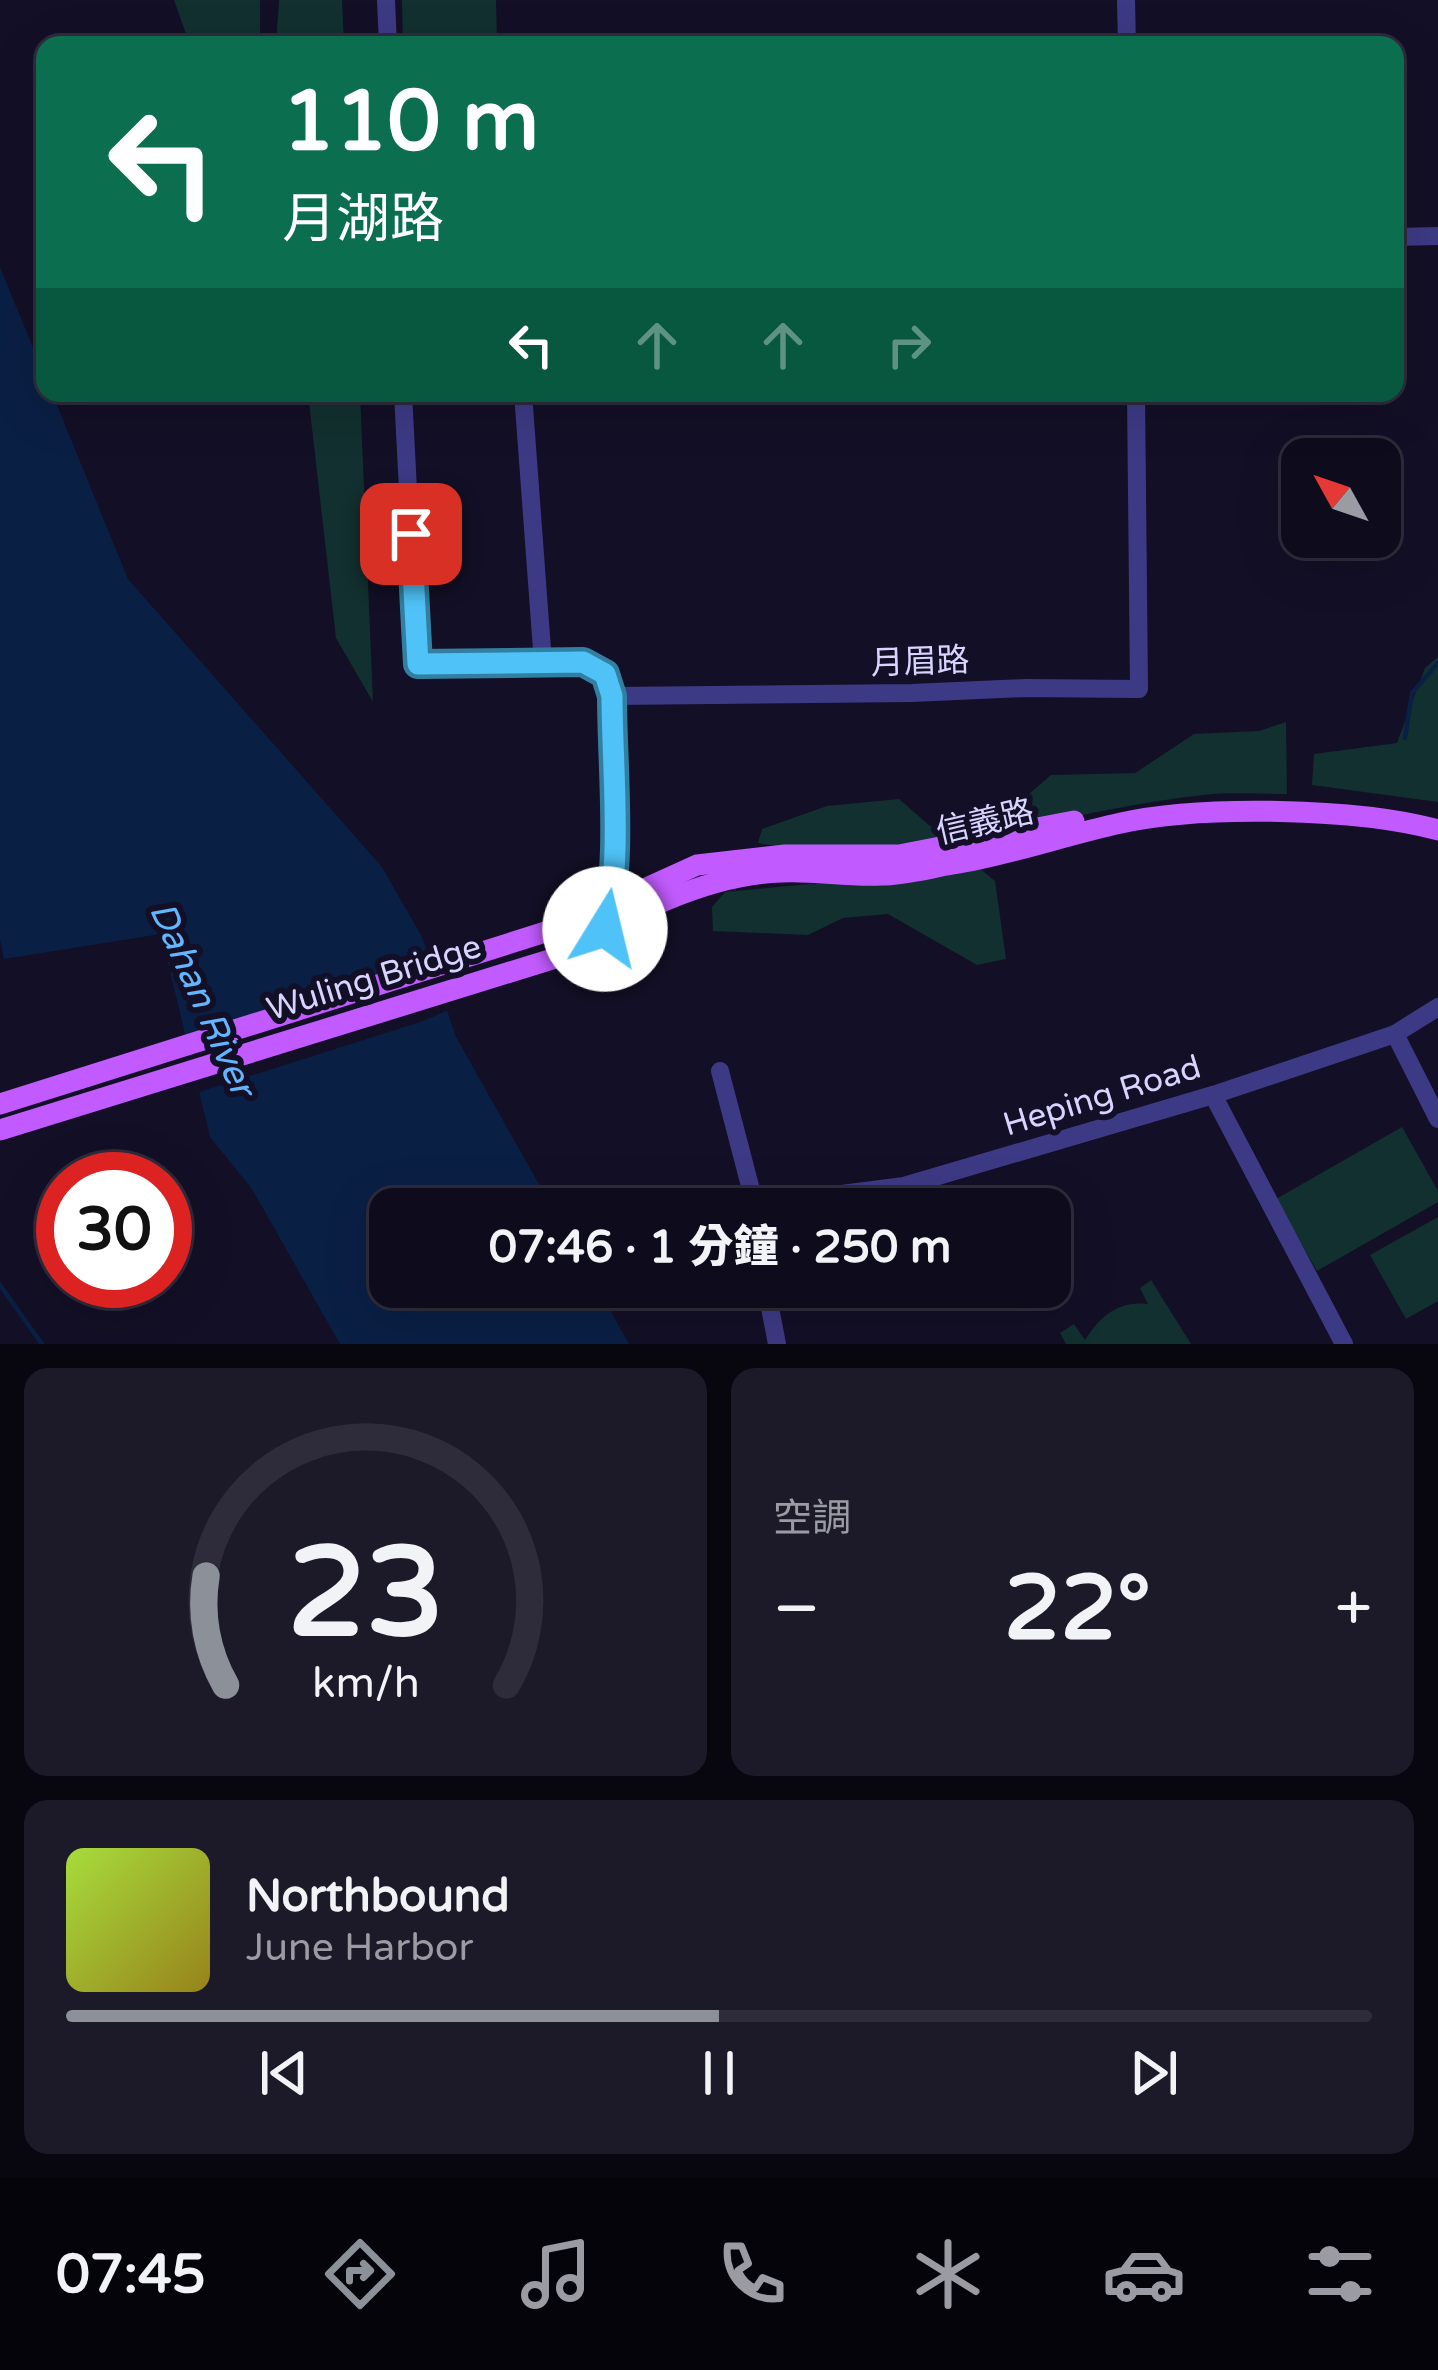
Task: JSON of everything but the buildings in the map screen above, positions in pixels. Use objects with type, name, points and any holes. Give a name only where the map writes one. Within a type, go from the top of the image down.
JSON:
[{"type":"main road","name":"信義路","points":[[557,928],[697,866],[785,855],[899,855],[1151,806],[1198,801],[1325,803],[1438,817]]},
{"type":"main road","name":"信義路","points":[[562,956],[605,929],[679,896],[740,877],[780,872],[883,875],[968,862],[1124,822],[1191,812],[1328,815],[1438,830]]},
{"type":"main road","name":"Wuling Bridge","points":[[0,1104],[557,928]]},
{"type":"main road","name":"Wuling Bridge","points":[[0,1130],[562,956]]},
{"type":"street","points":[[386,0],[388,36]]},
{"type":"street","points":[[1126,0],[1127,36]]},
{"type":"street","points":[[1404,237],[1438,236]]},
{"type":"street","points":[[404,402],[418,664],[583,662],[605,674],[612,696],[613,901],[605,929]]},
{"type":"street","points":[[524,402],[543,663]]},
{"type":"street","name":"月眉路","points":[[612,696],[1138,689],[1136,402]]},
{"type":"street","name":"Heping Road","points":[[888,1188],[1214,1095],[1395,1034],[1438,1007]]},
{"type":"street","points":[[1395,1034],[1438,1119]]},
{"type":"street","points":[[720,1071],[751,1188]]},
{"type":"street","points":[[1214,1095],[1344,1344]]},
{"type":"street","points":[[770,1308],[777,1344]]},
{"type":"green space","points":[[174,0],[260,0],[260,36],[187,36]]},
{"type":"green space","points":[[279,0],[342,0],[344,36],[277,36]]},
{"type":"green space","points":[[402,0],[496,0],[497,36],[403,36]]},
{"type":"green space","points":[[309,402],[360,402],[373,702],[336,638]]},
{"type":"green space","points":[[1438,657],[1438,802],[1312,785],[1314,754],[1397,743],[1425,668]]},
{"type":"green space","points":[[1286,722],[1287,794],[1204,795],[926,844],[814,850],[758,843],[762,829],[827,806],[899,799],[930,826],[1006,814],[1051,775],[1135,773],[1194,734],[1259,731]]},
{"type":"green space","points":[[979,868],[995,881],[1006,959],[977,965],[888,914],[843,918],[808,935],[713,931],[712,907],[725,892]]},
{"type":"green space","points":[[1402,1127],[1438,1191],[1438,1202],[1317,1271],[1276,1199]]},
{"type":"green space","points":[[1438,1217],[1438,1301],[1406,1319],[1370,1255]]},
{"type":"green space","points":[[1151,1280],[1191,1344],[1066,1344],[1060,1333],[1074,1324],[1085,1340],[1111,1312],[1148,1304],[1140,1288]]},
{"type":"water","name":"Dahan River","points":[[0,267],[36,355],[36,402],[56,402],[128,579],[382,867],[422,937],[456,1037],[541,1188],[369,1188],[369,1308],[609,1308],[629,1344],[340,1344],[252,1189],[210,1137],[161,934],[4,959],[0,939]]},
{"type":"pier","points":[[436,959],[453,1008],[193,1094],[180,1040]]},
{"type":"waterway","points":[[1405,738],[1412,693],[1438,663]]},
{"type":"waterway","points":[[0,1285],[42,1344]]},
{"type":"route","points":[[411,534],[418,664],[583,662],[605,674],[612,696],[615,862],[613,901],[605,929]]}]
